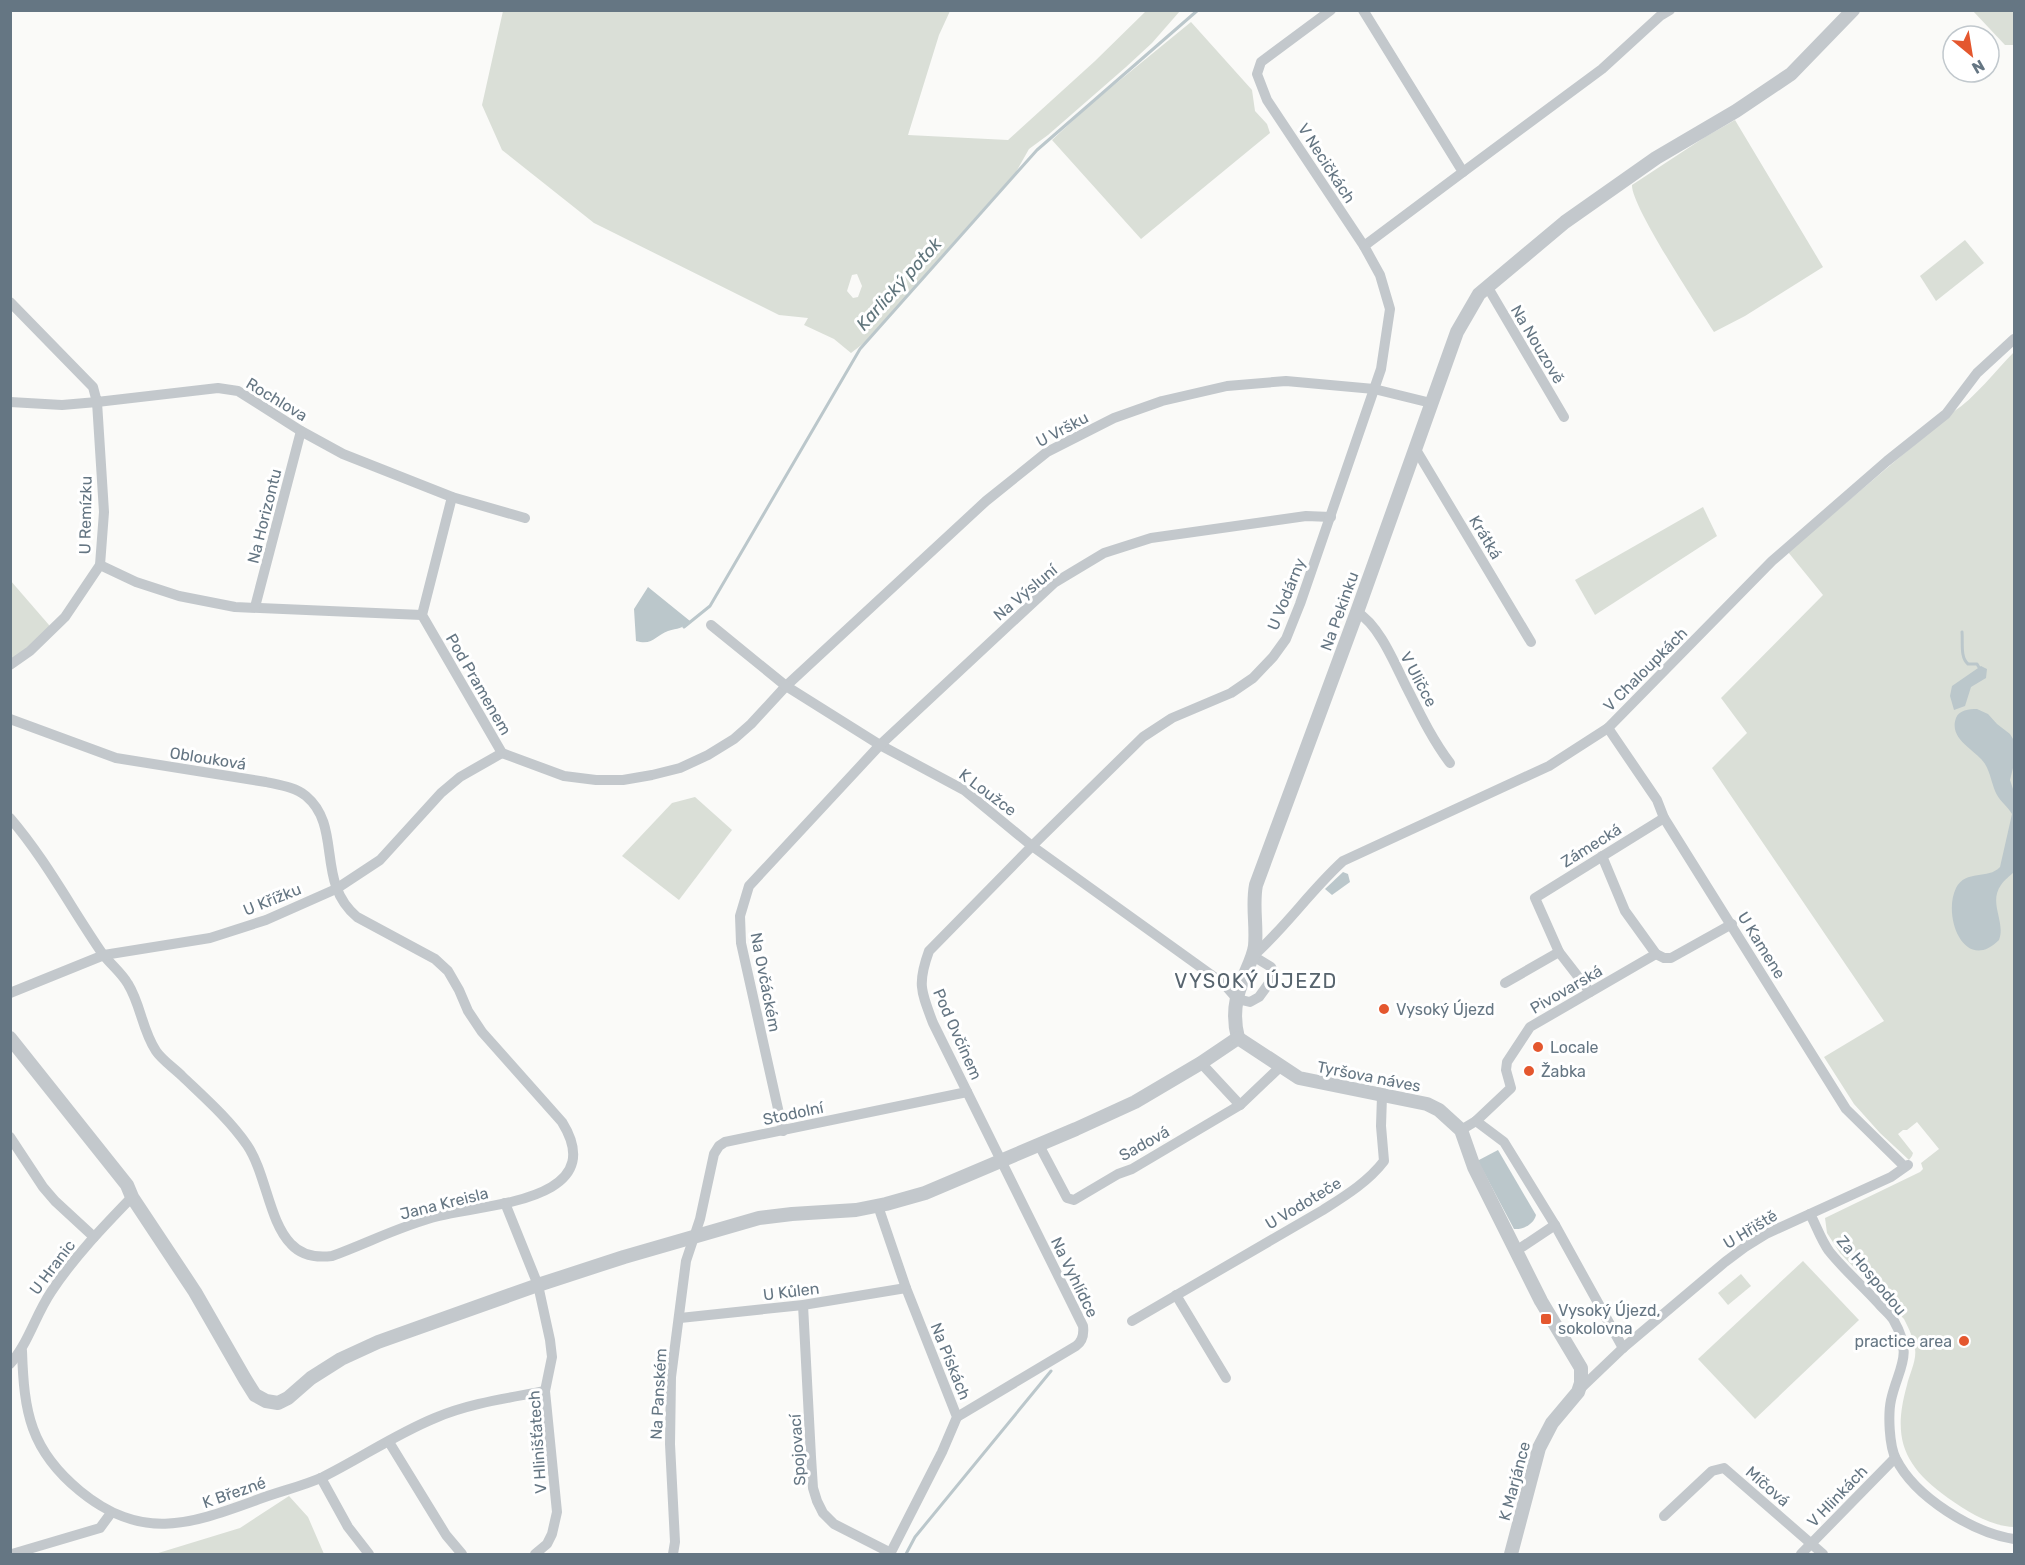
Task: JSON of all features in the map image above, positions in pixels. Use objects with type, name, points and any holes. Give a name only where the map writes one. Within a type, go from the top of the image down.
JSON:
[{"type":"street","name":"V Necičkách","points":[[1331,10],[1261,62],[1257,74],[1267,100],[1364,246]]},
{"type":"street","points":[[1363,10],[1463,172]]},
{"type":"street","points":[[1364,246],[1602,69],[1660,16],[1670,10]]},
{"type":"street","name":"Na Pekinku","points":[[1253,956],[1255,945],[1253,906],[1256,885],[1457,332],[1479,294],[1565,222],[1656,158],[1736,111],[1791,74],[1853,10]]},
{"type":"street","name":"U Vodárny","points":[[1032,846],[1143,737],[1172,718],[1231,693],[1253,678],[1286,639],[1298,611],[1381,369],[1390,309],[1380,275],[1364,246]]},
{"type":"street","name":"Na Nouzově","points":[[1487,286],[1564,417]]},
{"type":"street","points":[[10,302],[93,387],[97,402]]},
{"type":"street","name":"V Chaloupkách","points":[[1253,956],[1275,937],[1343,861],[1549,766],[1608,728],[1772,561],[1887,461],[1946,414],[1977,373],[2014,339]]},
{"type":"street","name":"U Vršku","points":[[786,686],[986,501],[1047,452],[1114,418],[1162,401],[1227,386],[1286,381],[1374,389],[1431,403]]},
{"type":"street","name":"Rochlova","points":[[10,402],[62,405],[218,388],[237,392],[343,454],[452,496],[525,518]]},
{"type":"street","name":"U Remízku","points":[[10,665],[30,651],[64,617],[100,565],[104,512],[97,402]]},
{"type":"street","name":"Na Horizontu","points":[[255,608],[301,431]]},
{"type":"street","name":"Krátká","points":[[1415,448],[1531,642]]},
{"type":"street","points":[[100,565],[136,582],[178,596],[235,607],[422,615],[452,496]]},
{"type":"street","name":"Na Výsluní","points":[[880,745],[1054,583],[1104,553],[1152,538],[1306,516],[1331,517]]},
{"type":"street","name":"V Uličce","points":[[1357,612],[1367,618],[1386,648],[1434,738],[1450,763]]},
{"type":"street","name":"Pod Pramenem","points":[[422,615],[502,753],[564,776],[623,780],[680,768],[734,739],[786,686]]},
{"type":"street","name":"K Loužce","points":[[711,625],[786,686],[880,745],[964,789],[1032,846],[1224,984],[1237,999]]},
{"type":"street","name":"Oblouková","points":[[10,719],[117,758],[266,782],[288,787],[305,795],[317,808],[324,824],[336,888]]},
{"type":"street","name":"U Kamene","points":[[1608,728],[1658,800],[1664,818],[1846,1109],[1907,1165]]},
{"type":"street","name":"Na Ovčáckém","points":[[783,1131],[741,943],[740,916],[749,886],[880,745]]},
{"type":"street","name":"U Křížku","points":[[10,993],[104,955],[210,938],[266,920],[336,888],[380,860],[441,793],[460,777],[502,753]]},
{"type":"street","points":[[10,818],[29,840],[104,955]]},
{"type":"street","name":"Zámecká","points":[[1558,952],[1535,898],[1664,818]]},
{"type":"street","name":"Pod Ovčínem","points":[[1000,1161],[933,1023],[921,990],[922,972],[929,951],[1032,846]]},
{"type":"street","points":[[1602,856],[1625,911],[1656,954]]},
{"type":"street","name":"Jana Kreisla","points":[[104,955],[127,982],[137,999],[144,1026],[156,1052],[225,1117],[249,1147],[257,1162],[282,1234],[292,1246],[307,1255],[320,1258],[332,1256],[429,1219],[505,1203],[543,1192],[554,1186],[567,1176],[573,1159],[571,1137],[562,1122],[482,1032],[468,1011],[448,971],[435,959],[357,917],[345,907],[336,888]]},
{"type":"street","name":"Pivovarská","points":[[1476,1121],[1511,1088],[1506,1070],[1509,1055],[1530,1027],[1656,954],[1664,958],[1671,958],[1731,924]]},
{"type":"street","points":[[1505,982],[1558,952],[1590,992]]},
{"type":"street","points":[[10,1038],[127,1185],[132,1197],[195,1292],[255,1395],[266,1401],[278,1403],[340,1359],[378,1342],[624,1257],[759,1218],[856,1210],[925,1193],[1135,1102],[1201,1063],[1238,1038],[1235,1027],[1237,999],[1241,983],[1253,956],[1270,967],[1275,975],[1259,997],[1250,1002],[1237,999]]},
{"type":"street","name":"Tyršova náves","points":[[1238,1038],[1299,1078],[1427,1104],[1439,1110],[1461,1130],[1474,1167],[1541,1301],[1579,1361],[1582,1375],[1578,1392]]},
{"type":"street","points":[[1201,1063],[1240,1105]]},
{"type":"street","name":"Sadová","points":[[1039,1144],[1067,1198],[1074,1200],[1118,1174],[1132,1169],[1240,1105],[1280,1066]]},
{"type":"street","name":"Stodolní","points":[[695,1237],[714,1154],[725,1142],[967,1092]]},
{"type":"street","name":"U Vodoteče","points":[[1132,1321],[1330,1205],[1374,1174],[1384,1161],[1381,1125],[1382,1096]]},
{"type":"street","points":[[1461,1130],[1476,1121],[1504,1142],[1555,1225],[1623,1348],[1578,1392]]},
{"type":"street","points":[[10,1137],[49,1194],[94,1237]]},
{"type":"street","name":"Na Vyhlídce","points":[[957,1417],[1076,1346],[1083,1337],[1083,1326],[1000,1161]]},
{"type":"street","name":"U Hřiště","points":[[1623,1348],[1731,1257],[1766,1234],[1891,1177],[1907,1165]]},
{"type":"street","name":"U Hranic","points":[[10,1364],[22,1351],[29,1330],[51,1292],[94,1237],[132,1197]]},
{"type":"street","name":"V Hlinišťatech","points":[[505,1203],[538,1285],[552,1357],[545,1391],[557,1512],[556,1523],[547,1544],[535,1554]]},
{"type":"street","name":"Na Pískách","points":[[878,1206],[906,1288],[957,1417],[942,1452],[890,1553]]},
{"type":"street","name":"Za Hospodou","points":[[1810,1214],[1828,1250],[1894,1321],[1904,1345],[1904,1361],[1891,1401],[1891,1439],[1895,1458],[1918,1488],[1954,1515],[1984,1531],[1999,1537],[2014,1539]]},
{"type":"street","points":[[1516,1251],[1555,1225]]},
{"type":"street","name":"Na Panském","points":[[673,1554],[675,1542],[670,1444],[672,1377],[687,1261],[695,1237]]},
{"type":"street","name":"U Kůlen","points":[[680,1318],[803,1305],[906,1288]]},
{"type":"street","points":[[1176,1295],[1226,1378]]},
{"type":"street","name":"Spojovací","points":[[803,1305],[813,1488],[817,1502],[823,1513],[834,1524],[890,1553]]},
{"type":"street","name":"K Březné","points":[[22,1351],[24,1397],[32,1427],[45,1456],[65,1479],[111,1513],[141,1522],[166,1524],[189,1522],[218,1515],[321,1478],[435,1418],[454,1411],[545,1391]]},
{"type":"street","name":"K Marjánce","points":[[1511,1554],[1539,1448],[1552,1424],[1578,1392]]},
{"type":"street","points":[[389,1442],[446,1535],[462,1554]]},
{"type":"street","name":"V Hlinkách","points":[[1801,1554],[1895,1458]]},
{"type":"street","name":"Míčová","points":[[1664,1516],[1712,1471],[1724,1468],[1823,1554]]},
{"type":"street","points":[[321,1478],[348,1527],[369,1554]]},
{"type":"street","points":[[12,1554],[100,1528],[111,1513]]},
{"type":"shaded area","points":[[503,11],[950,11],[939,35],[908,135],[1008,140],[1146,11],[1180,11],[1152,43],[1126,67],[1029,149],[1016,172],[864,343],[851,353],[834,339],[804,325],[808,318],[779,315],[594,223],[502,150],[482,105]],"holes":[[[857,274],[862,286],[858,297],[853,298],[847,291],[852,275]]]},
{"type":"shaded area","points":[[1973,11],[2014,11],[2014,45],[2005,45],[2001,41],[2001,24],[1985,24]]},
{"type":"shaded area","points":[[1191,22],[1252,90],[1255,111],[1267,124],[1270,133],[1141,239],[1052,140],[1092,103]]},
{"type":"shaded area","points":[[1735,120],[1823,267],[1745,316],[1714,332],[1642,213],[1632,185]]},
{"type":"shaded area","points":[[1965,240],[1984,263],[1936,301],[1920,276]]},
{"type":"shaded area","points":[[2014,352],[2014,1527],[1988,1521],[1948,1498],[1920,1474],[1905,1449],[1901,1421],[1908,1381],[1915,1358],[1912,1338],[1904,1319],[1840,1253],[1827,1233],[1825,1218],[1920,1172],[1923,1169],[1921,1163],[1939,1149],[1917,1122],[1898,1134],[1913,1153],[1909,1160],[1854,1104],[1824,1057],[1884,1021],[1712,768],[1747,733],[1721,698],[1823,595],[1788,552],[1969,399]]},
{"type":"shaded area","points":[[1703,507],[1717,536],[1595,615],[1575,580]]},
{"type":"shaded area","points":[[10,580],[49,625],[50,631],[10,661]]},
{"type":"shaded area","points":[[648,587],[690,621],[650,641],[642,642],[636,641],[634,609]]},
{"type":"shaded area","points":[[1981,666],[1987,669],[1986,678],[1971,687],[1965,706],[1954,710],[1950,696],[1952,686]]},
{"type":"shaded area","points":[[1977,709],[1988,714],[2013,739],[2014,764],[2010,780],[2014,792],[2014,872],[2002,883],[1997,892],[1996,906],[2001,933],[1999,940],[1987,949],[1976,950],[1967,946],[1954,926],[1952,900],[1960,882],[1971,876],[1995,871],[2000,867],[2012,814],[1997,795],[1985,764],[1964,744],[1956,732],[1957,715],[1965,710]]},
{"type":"shaded area","points":[[695,797],[732,830],[679,900],[622,856],[672,803]]},
{"type":"shaded area","points":[[1343,872],[1348,874],[1350,882],[1332,895],[1325,889]]},
{"type":"shaded area","points":[[1498,1150],[1536,1215],[1528,1226],[1514,1229],[1479,1163],[1479,1160]]},
{"type":"shaded area","points":[[1803,1261],[1859,1320],[1755,1419],[1698,1359]]},
{"type":"shaded area","points":[[1741,1274],[1751,1286],[1728,1305],[1718,1293]]},
{"type":"shaded area","points":[[289,1496],[308,1517],[324,1554],[155,1554],[240,1528]]},
{"type":"waterway","name":"Karlický potok","points":[[684,627],[710,606],[860,349],[1037,150],[1198,10]]},
{"type":"waterway","points":[[1962,632],[1965,661],[1968,664],[1977,664],[1980,669]]},
{"type":"waterway","points":[[906,1554],[915,1537],[1051,1371]]},
{"type":"place","name":"Vysoký Újezd","points":[[1384,1009]]},
{"type":"place","name":"Locale","points":[[1538,1047]]},
{"type":"place","name":"Žabka","points":[[1529,1071]]},
{"type":"place","name":"Vysoký Újezd, sokolovna","points":[[1546,1319]]},
{"type":"place","name":"practice area","points":[[1964,1341]]},
{"type":"district","name":"VYSOKÝ ÚJEZD","points":[[1256,981]]}]
